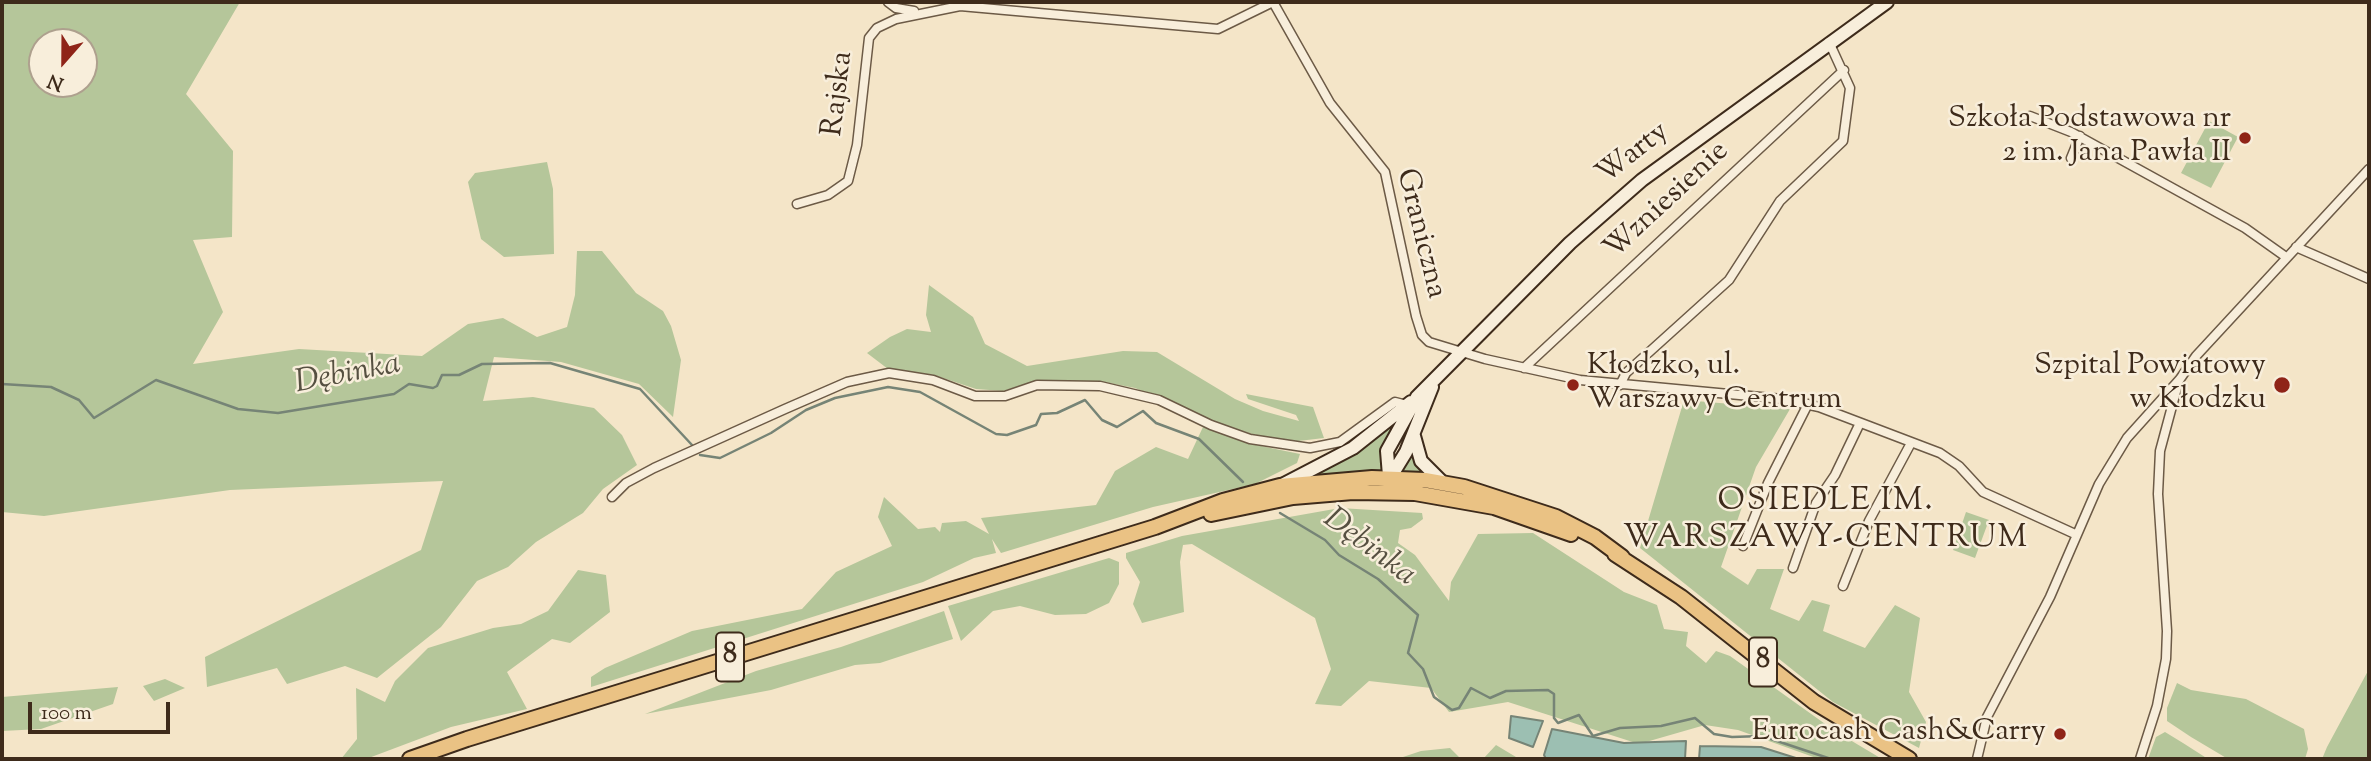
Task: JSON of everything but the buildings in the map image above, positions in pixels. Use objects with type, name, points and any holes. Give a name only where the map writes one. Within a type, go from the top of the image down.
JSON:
[{"type":"highway","name":"8","points":[[410,759],[480,735],[1249,499],[1280,486],[1335,479],[1390,485],[1477,502],[1578,532]]},
{"type":"highway","name":"8","points":[[1249,499],[1442,482],[1514,502],[1578,532],[1622,557],[1681,597],[1814,702],[1909,759]]},
{"type":"main road","name":"Warty","points":[[1390,485],[1387,451],[1412,401],[1464,352],[1570,243],[1626,193],[1887,2]]},
{"type":"main road","name":"Warty","points":[[1390,485],[1414,433],[1424,403],[1438,378]]},
{"type":"main road","points":[[1280,486],[1353,448],[1412,401]]},
{"type":"main road","points":[[1414,433],[1421,461],[1442,482]]},
{"type":"street","points":[[888,2],[896,8],[921,12]]},
{"type":"street","name":"Rajska","points":[[797,204],[828,195],[848,181],[857,145],[869,38],[877,28],[921,12],[960,6],[1218,29],[1273,2]]},
{"type":"street","name":"Graniczna","points":[[1273,2],[1330,103],[1385,172],[1400,248],[1422,335],[1429,342],[1464,352]]},
{"type":"street","points":[[1620,386],[1626,373],[1729,280],[1780,201],[1843,141],[1850,97],[1844,70],[1829,42]]},
{"type":"street","name":"Wzniesienie","points":[[1524,368],[1844,70]]},
{"type":"street","points":[[2030,116],[2080,136],[2245,228],[2286,257]]},
{"type":"street","points":[[2071,158],[2080,136]]},
{"type":"street","points":[[1977,759],[1987,717],[2050,597],[2075,534],[2127,438],[2180,379],[2196,356],[2369,169]]},
{"type":"street","points":[[2296,247],[2369,279]]},
{"type":"street","points":[[1464,352],[1524,368],[1620,386],[1782,399],[1808,404],[1940,453],[1959,466],[1983,492],[2075,534]]},
{"type":"street","points":[[612,497],[626,482],[654,468],[848,382],[889,373],[933,380],[975,396],[1005,396],[1037,385],[1100,386],[1159,400],[1211,425],[1250,439],[1310,448],[1340,442],[1395,402],[1412,401]]},
{"type":"street","points":[[2140,759],[2157,706],[2166,659],[2167,631],[2158,494],[2160,451],[2166,421],[2180,379]]},
{"type":"street","points":[[1743,547],[1768,483],[1808,404]]},
{"type":"street","points":[[2147,413],[2154,412],[2166,421]]},
{"type":"street","points":[[1793,568],[1816,503],[1835,475],[1860,423]]},
{"type":"street","points":[[1843,586],[1869,522],[1911,443]]},
{"type":"shaded area","points":[[2,2],[240,2],[186,94],[233,151],[232,237],[193,240],[223,312],[193,364],[299,349],[422,356],[468,324],[503,318],[537,337],[567,327],[575,295],[577,251],[602,251],[636,293],[663,311],[671,326],[681,360],[673,417],[639,384],[561,362],[494,357],[483,401],[533,397],[594,408],[622,435],[637,465],[603,489],[583,513],[536,542],[508,567],[477,581],[441,627],[377,678],[345,666],[287,684],[277,668],[207,687],[205,657],[421,550],[443,481],[230,490],[44,516],[2,512]]},
{"type":"shaded area","points":[[2209,121],[2238,137],[2211,188],[2181,173]]},
{"type":"shaded area","points":[[547,162],[553,189],[554,254],[504,257],[481,239],[468,182],[475,173]]},
{"type":"shaded area","points":[[929,285],[973,317],[985,344],[1027,366],[1123,351],[1157,352],[1235,399],[1263,411],[1299,421],[1296,415],[1248,399],[1246,394],[1313,407],[1324,438],[1290,442],[1252,434],[1212,421],[1135,388],[1099,381],[1036,381],[1003,391],[976,389],[934,375],[888,369],[867,353],[907,329],[931,332],[926,315]]},
{"type":"shaded area","points":[[1684,400],[1790,409],[1756,467],[1721,567],[1748,585],[1757,569],[1784,569],[1770,609],[1799,621],[1812,600],[1830,605],[1823,631],[1865,648],[1895,605],[1920,618],[1909,692],[1926,722],[1919,748],[1833,702],[1640,548]]},
{"type":"shaded area","points":[[1406,408],[1383,472],[1299,478]]},
{"type":"shaded area","points":[[1203,427],[1251,444],[1300,454],[1297,463],[1255,484],[1153,507],[1001,553],[992,539],[996,553],[974,558],[923,582],[591,687],[591,677],[605,668],[692,631],[802,609],[836,572],[892,546],[878,517],[884,497],[918,529],[935,527],[940,532],[942,523],[966,521],[989,534],[981,518],[1096,505],[1115,471],[1156,447],[1188,459]]},
{"type":"shaded area","points":[[1411,452],[1414,454],[1427,474],[1399,473]]},
{"type":"shaded area","points":[[1340,508],[1422,513],[1423,519],[1411,528],[1400,530],[1398,543],[1415,555],[1449,601],[1451,582],[1478,534],[1533,533],[1624,592],[1657,605],[1664,629],[1688,632],[1686,646],[1706,663],[1716,651],[1730,656],[1835,731],[1882,759],[1819,759],[1738,730],[1705,725],[1639,744],[1508,702],[1449,712],[1431,688],[1369,681],[1341,706],[1315,704],[1331,669],[1315,618],[1192,544],[1183,545],[1180,562],[1184,612],[1142,623],[1133,604],[1140,582],[1126,558],[1126,553],[1182,536]]},
{"type":"shaded area","points":[[1966,512],[1989,520],[1975,558],[1953,550]]},
{"type":"shaded area","points":[[1109,558],[1119,562],[1119,584],[1109,603],[1086,614],[1055,615],[1020,606],[993,611],[961,641],[948,606]]},
{"type":"shaded area","points":[[578,570],[606,575],[610,612],[570,643],[552,639],[507,672],[527,709],[451,727],[366,759],[341,759],[357,739],[356,688],[385,702],[395,681],[428,648],[493,628],[521,624],[548,611]]},
{"type":"shaded area","points":[[944,611],[953,639],[880,663],[855,665],[771,690],[645,714],[756,671],[841,647]]},
{"type":"shaded area","points":[[2369,669],[2369,759],[2322,759],[2327,747]]},
{"type":"shaded area","points":[[165,679],[185,688],[154,701],[143,686]]},
{"type":"shaded area","points":[[2177,683],[2191,690],[2246,699],[2304,729],[2308,749],[2305,759],[2228,759],[2167,721],[2167,708]]},
{"type":"shaded area","points":[[118,687],[113,704],[41,729],[2,731],[2,697]]},
{"type":"shaded area","points":[[1511,716],[1543,721],[1533,747],[1509,738]]},
{"type":"shaded area","points":[[1552,729],[1624,743],[1686,741],[1685,759],[1546,759],[1544,755]]},
{"type":"shaded area","points":[[2165,732],[2208,759],[2148,759],[2156,737]]},
{"type":"shaded area","points":[[1496,745],[1516,757],[1524,759],[1483,759]]},
{"type":"shaded area","points":[[1700,746],[1761,747],[1799,759],[1699,759]]},
{"type":"shaded area","points":[[1450,748],[1461,759],[1397,759],[1421,751]]},
{"type":"waterway","name":"Dębinka","points":[[2,384],[51,387],[79,400],[94,418],[156,380],[238,409],[278,413],[394,394],[409,384],[433,388],[437,386],[442,375],[459,375],[482,364],[550,363],[640,389],[692,445]]},
{"type":"waterway","name":"Dębinka","points":[[700,455],[720,458],[771,433],[806,410],[835,398],[888,387],[920,392],[996,434],[1007,435],[1036,425],[1041,414],[1057,413],[1085,400],[1102,420],[1117,427],[1143,411],[1156,423],[1199,439],[1243,482]]},
{"type":"waterway","name":"Dębinka","points":[[1280,513],[1325,540],[1339,555],[1378,579],[1418,615],[1408,653],[1423,669],[1434,697],[1452,710],[1459,708],[1471,688],[1490,698],[1506,691],[1548,690],[1554,694],[1554,718],[1558,723],[1579,715],[1593,736],[1620,728],[1661,726],[1695,718],[1714,734],[1732,737],[1762,736],[1831,759]]},
{"type":"place","name":"Szkoła Podstawowa nr 2 im. Jana Pawła II","points":[[2245,138]]},
{"type":"place","name":"Kłodzko, ul. Warszawy Centrum","points":[[1573,385]]},
{"type":"place","name":"Szpital Powiatowy w Kłodzku","points":[[2282,385]]},
{"type":"place","name":"Eurocash Cash&Carry","points":[[2060,734]]},
{"type":"district","name":"OSIEDLE IM. WARSZAWY-CENTRUM","points":[[1826,522]]}]
